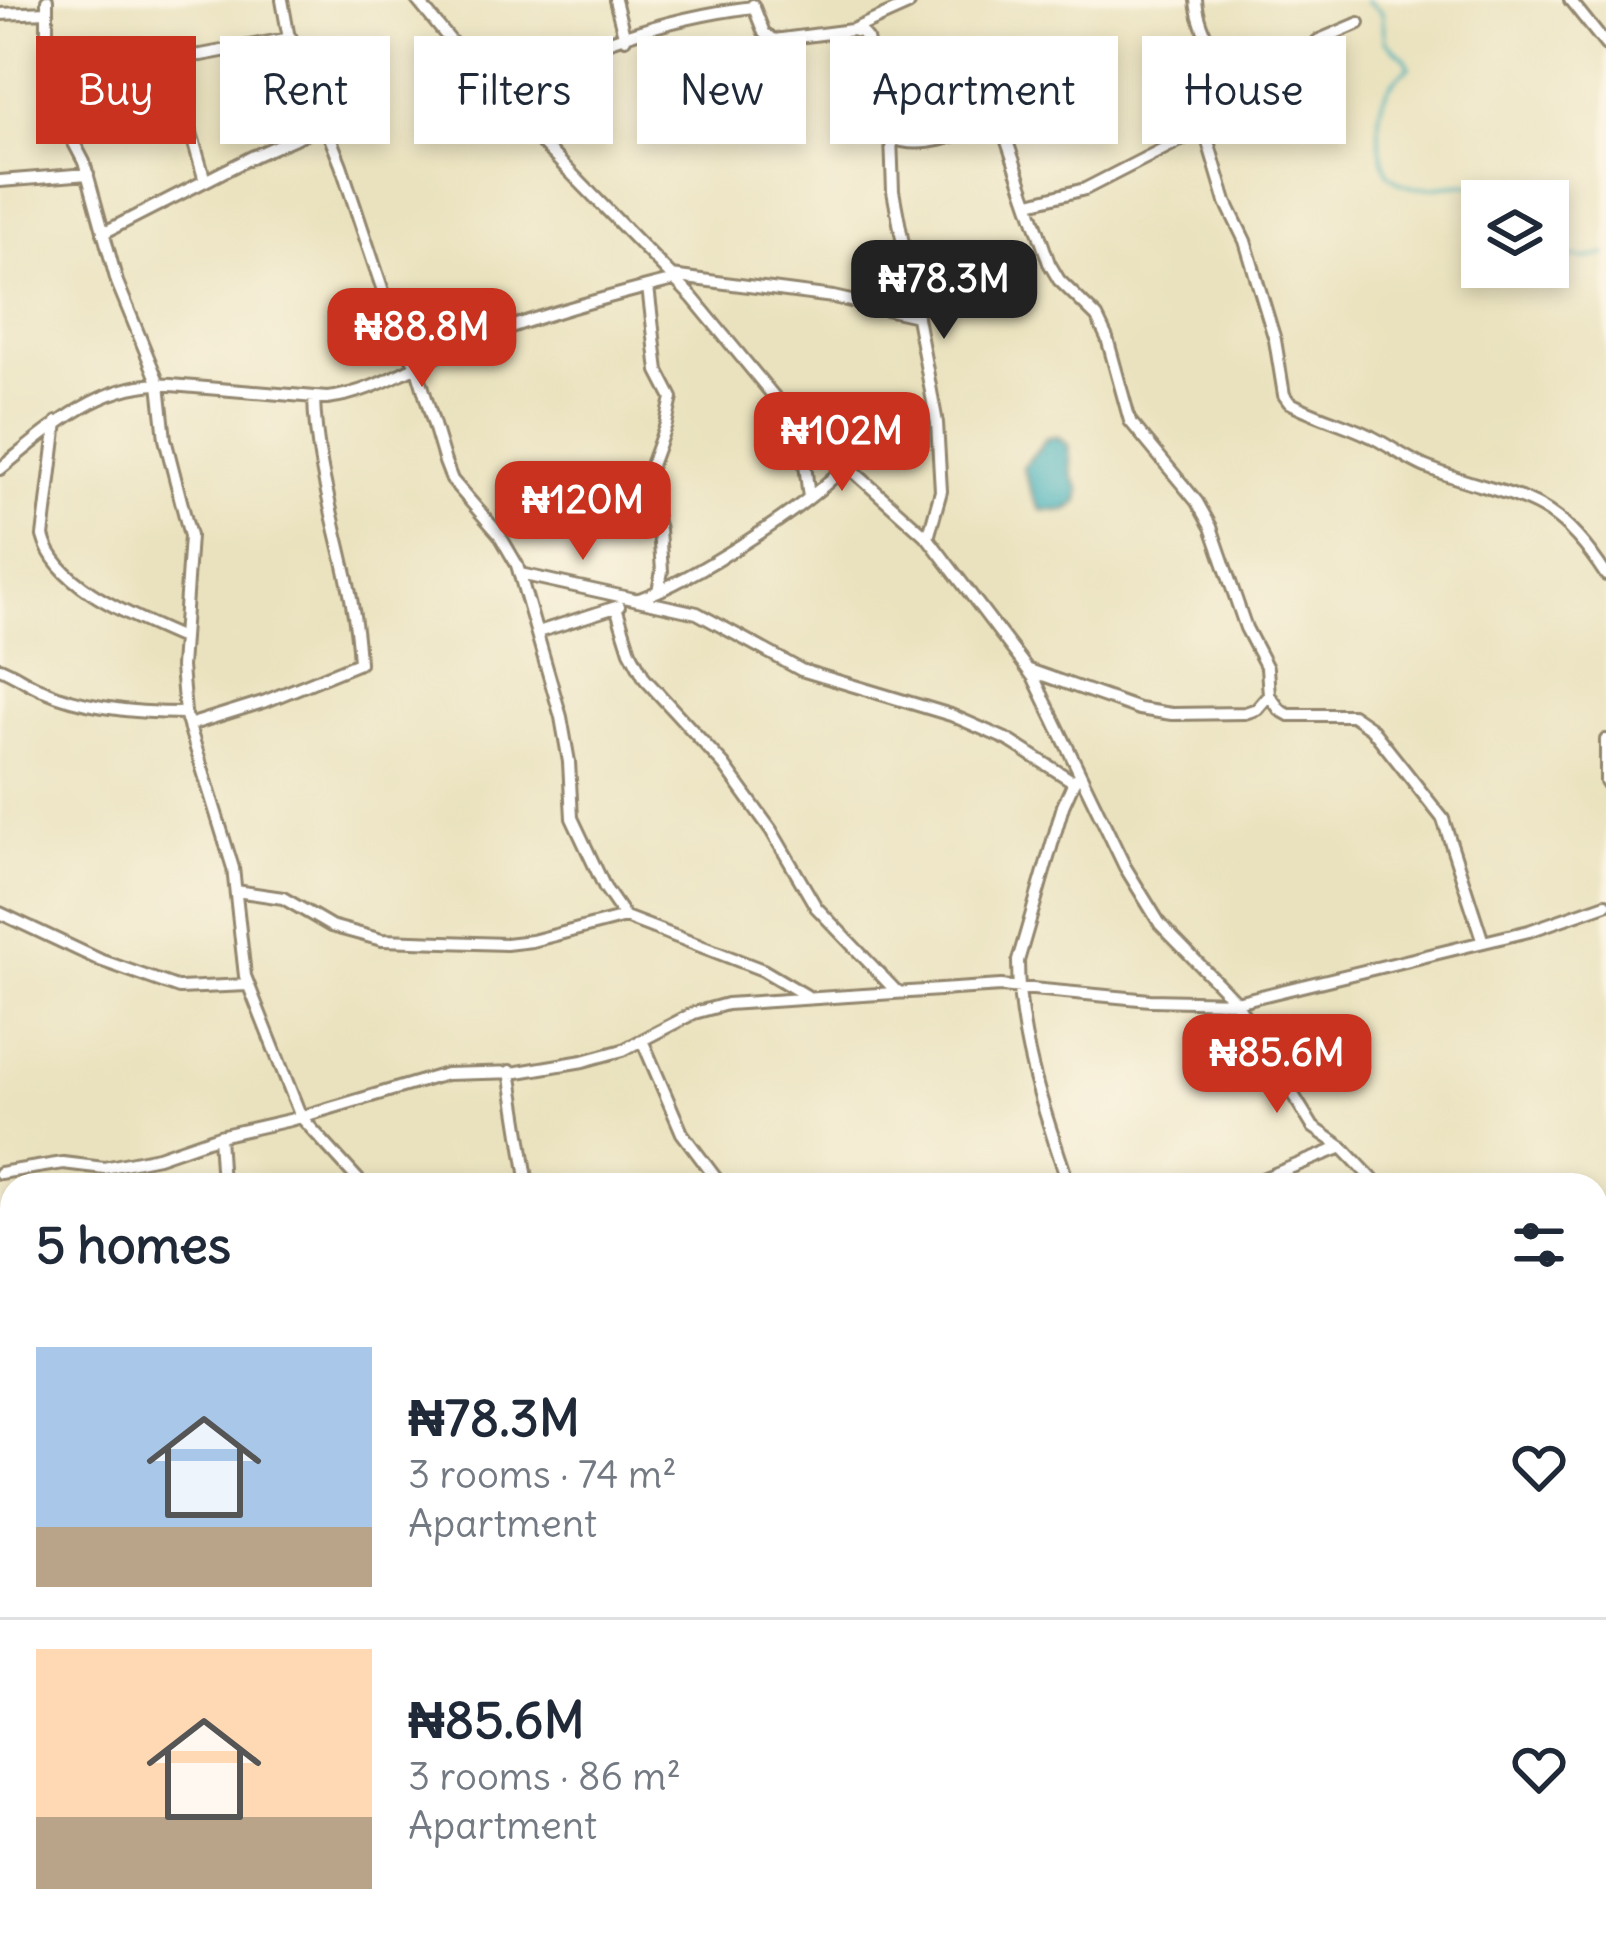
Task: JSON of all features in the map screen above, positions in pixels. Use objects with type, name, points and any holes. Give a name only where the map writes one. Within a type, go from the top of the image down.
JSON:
[{"type":"street","points":[[282,0],[290,36]]},
{"type":"street","points":[[417,0],[447,36]]},
{"type":"street","points":[[615,0],[625,39]]},
{"type":"street","points":[[613,43],[753,3],[764,33],[774,40],[852,30],[911,0]]},
{"type":"street","points":[[1196,0],[1206,36]]},
{"type":"street","points":[[1570,0],[1606,45]]},
{"type":"street","points":[[0,14],[47,6]]},
{"type":"street","points":[[1332,36],[1359,23]]},
{"type":"street","points":[[852,30],[864,36]]},
{"type":"street","points":[[73,144],[88,174],[117,282],[159,384],[165,440],[190,536],[182,638],[187,719],[220,819],[236,891],[248,985],[301,1117],[352,1173]]},
{"type":"street","points":[[194,144],[205,181]]},
{"type":"street","points":[[103,233],[284,144]]},
{"type":"street","points":[[332,144],[393,321],[417,368],[452,480],[499,533],[520,574],[566,739],[572,818],[604,888],[625,916],[763,970],[808,996]]},
{"type":"street","points":[[542,144],[671,278],[800,426],[928,538],[1027,670],[1057,721],[1076,778],[1160,924],[1236,1002],[1313,1127],[1342,1147],[1367,1173]]},
{"type":"street","points":[[891,144],[893,191],[940,462],[939,506],[928,538]]},
{"type":"street","points":[[1007,144],[1058,280],[1090,307],[1107,338],[1130,421],[1197,502],[1211,527],[1246,628],[1268,668],[1270,695],[1289,715],[1352,715],[1371,728],[1443,819],[1483,942]]},
{"type":"street","points":[[1030,203],[1085,189],[1173,144]]},
{"type":"street","points":[[1209,144],[1226,202],[1246,241],[1289,402],[1371,436],[1426,468],[1499,490],[1562,518],[1584,540],[1606,575]]},
{"type":"street","points":[[0,181],[88,174]]},
{"type":"street","points":[[0,469],[56,422],[135,385],[314,398],[350,395],[500,332],[671,278],[833,297],[917,316]]},
{"type":"street","points":[[647,287],[658,371],[672,398],[646,479],[659,530],[662,572],[658,592]]},
{"type":"street","points":[[0,668],[44,691],[187,719],[266,701],[359,663],[351,598],[318,459],[314,398]]},
{"type":"street","points":[[56,422],[44,536],[47,550],[77,582],[118,609],[182,638]]},
{"type":"street","points":[[800,426],[809,498]]},
{"type":"street","points":[[538,632],[658,592],[809,498],[845,466]]},
{"type":"street","points":[[520,574],[684,608],[801,670],[951,715],[1076,778]]},
{"type":"street","points":[[616,607],[645,679],[724,765],[771,830],[816,907],[897,992]]},
{"type":"street","points":[[1027,670],[1139,709],[1172,714],[1244,713],[1257,709],[1270,695]]},
{"type":"street","points":[[1606,740],[1606,782]]},
{"type":"street","points":[[1065,1173],[1033,1076],[1018,961],[1076,778]]},
{"type":"street","points":[[236,891],[284,898],[331,926],[382,940],[519,943],[625,916]]},
{"type":"street","points":[[0,1173],[64,1163],[104,1168],[158,1157],[446,1074],[511,1072],[583,1060],[727,1004],[1018,986],[1150,1000],[1236,1002],[1529,931],[1606,904]]},
{"type":"street","points":[[0,914],[100,960],[179,988],[248,985]]},
{"type":"street","points":[[643,1040],[682,1133],[712,1173]]},
{"type":"street","points":[[511,1072],[526,1173]]},
{"type":"street","points":[[219,1136],[221,1173]]},
{"type":"street","points":[[1277,1173],[1342,1147]]},
{"type":"water","points":[[1058,437],[1068,445],[1072,476],[1080,490],[1077,503],[1066,511],[1041,510],[1023,467],[1047,438]]},
{"type":"waterway","points":[[1366,0],[1382,12],[1385,41],[1410,67],[1389,88],[1379,115],[1387,173],[1413,187],[1461,184]]},
{"type":"waterway","points":[[1569,256],[1585,259],[1606,254]]}]
